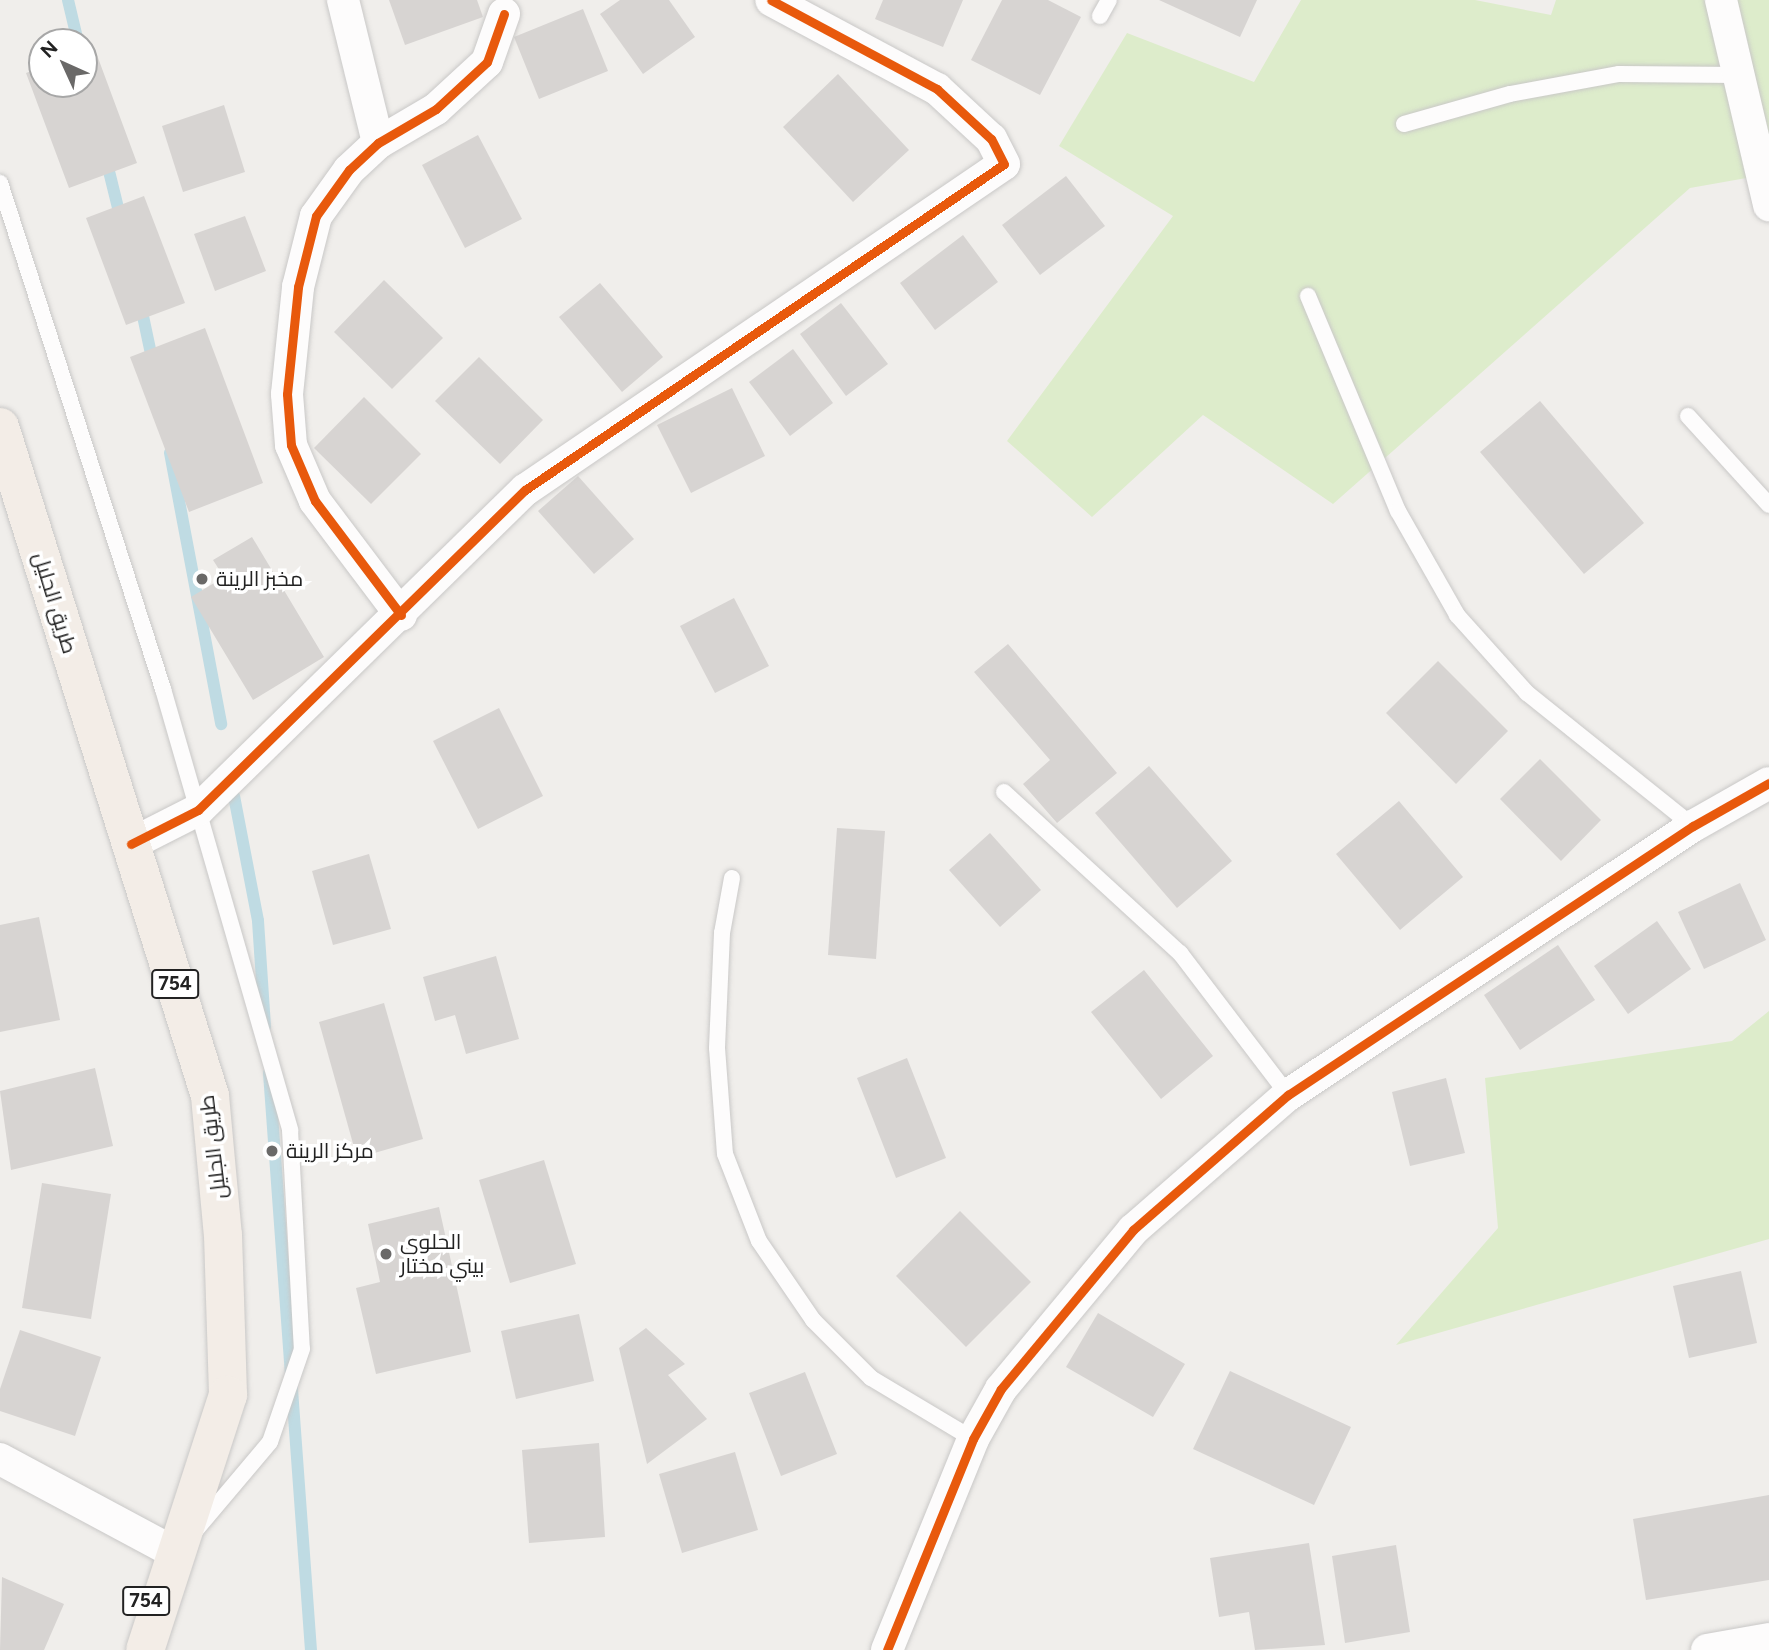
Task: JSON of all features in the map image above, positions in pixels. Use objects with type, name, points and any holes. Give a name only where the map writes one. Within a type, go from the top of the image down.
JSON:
[{"type":"main road","name":"طريق الجليل","points":[[0,427],[210,1096],[223,1235],[228,1395],[145,1650]]},
{"type":"main road","name":"طريق الجليل","points":[[119,1650],[177,1554]]},
{"type":"street","points":[[342,0],[378,143]]},
{"type":"street","points":[[131,844],[198,810],[401,615],[526,490],[1004,164],[991,139],[937,89],[771,0]]},
{"type":"street","points":[[1721,0],[1769,205]]},
{"type":"street","points":[[401,615],[315,501],[291,446],[287,394],[298,287],[316,216],[378,143],[436,109],[487,62],[504,14]]},
{"type":"street","points":[[887,1650],[973,1439],[1000,1389],[1133,1230],[1287,1095],[1693,826],[1769,783]]},
{"type":"street","points":[[0,1459],[177,1554]]},
{"type":"street","points":[[1707,1650],[1769,1639]]},
{"type":"lane","points":[[1100,16],[1108,0]]},
{"type":"lane","points":[[1404,124],[1510,94],[1619,74],[1738,75]]},
{"type":"lane","points":[[0,183],[198,810],[290,1130],[302,1349],[270,1442],[177,1554]]},
{"type":"lane","points":[[1308,296],[1398,511],[1457,615],[1527,694],[1693,826]]},
{"type":"lane","points":[[1688,416],[1769,505]]},
{"type":"lane","points":[[1004,792],[1180,953],[1287,1095]]},
{"type":"lane","points":[[733,878],[722,933],[718,1048],[723,1127],[725,1154],[759,1241],[813,1320],[871,1378],[973,1439]]},
{"type":"green space","points":[[1301,0],[1475,0],[1551,15],[1556,0],[1769,0],[1769,174],[1690,188],[1333,504],[1203,415],[1092,517],[1007,441],[1173,216],[1059,146],[1127,33],[1254,82]]},
{"type":"green space","points":[[1769,1011],[1769,1239],[1396,1345],[1498,1228],[1485,1078],[1732,1041]]},
{"type":"building","points":[[389,0],[477,0],[483,17],[405,45]]},
{"type":"building","points":[[620,0],[669,0],[695,37],[643,74],[600,14]]},
{"type":"building","points":[[883,0],[963,0],[943,47],[875,19]]},
{"type":"building","points":[[1002,0],[1048,0],[1081,17],[1040,95],[971,60]]},
{"type":"building","points":[[1159,0],[1257,0],[1240,37]]},
{"type":"building","points":[[583,9],[608,71],[539,99],[514,37]]},
{"type":"building","points":[[98,58],[137,163],[69,188],[35,98],[98,98]]},
{"type":"building","points":[[838,74],[909,150],[853,202],[783,127]]},
{"type":"building","points":[[224,105],[245,172],[183,192],[162,126]]},
{"type":"building","points":[[478,135],[522,219],[465,248],[422,165]]},
{"type":"building","points":[[1066,176],[1105,226],[1040,275],[1002,225]]},
{"type":"building","points":[[144,196],[185,303],[126,325],[86,218]]},
{"type":"building","points":[[245,216],[266,271],[215,291],[194,234]]},
{"type":"building","points":[[963,235],[998,282],[935,330],[900,283]]},
{"type":"building","points":[[384,280],[443,338],[392,389],[334,332]]},
{"type":"building","points":[[600,283],[663,357],[622,392],[559,317]]},
{"type":"building","points":[[841,303],[888,364],[846,396],[800,334]]},
{"type":"building","points":[[205,328],[263,483],[189,512],[130,357]]},
{"type":"building","points":[[793,349],[833,403],[790,436],[749,382]]},
{"type":"building","points":[[479,357],[543,420],[500,464],[435,401]]},
{"type":"building","points":[[732,388],[765,456],[691,493],[657,425]]},
{"type":"building","points":[[364,397],[421,454],[371,504],[314,448]]},
{"type":"building","points":[[1540,401],[1644,523],[1584,574],[1480,452]]},
{"type":"building","points":[[578,476],[634,539],[594,574],[538,511]]},
{"type":"building","points":[[252,537],[324,657],[253,700],[191,597],[224,577],[213,560]]},
{"type":"building","points":[[734,598],[769,666],[715,693],[680,626]]},
{"type":"building","points":[[1008,644],[1117,773],[1057,823],[1023,784],[1050,760],[974,672]]},
{"type":"building","points":[[1438,661],[1508,731],[1456,784],[1386,713]]},
{"type":"building","points":[[499,708],[543,796],[478,829],[433,741]]},
{"type":"building","points":[[1540,759],[1601,820],[1561,861],[1500,799]]},
{"type":"building","points":[[1149,766],[1232,861],[1177,908],[1095,813]]},
{"type":"building","points":[[1399,801],[1463,877],[1400,930],[1336,854]]},
{"type":"building","points":[[837,828],[885,831],[876,959],[828,955]]},
{"type":"building","points":[[990,833],[1041,890],[1000,927],[949,870]]},
{"type":"building","points":[[369,854],[391,929],[333,945],[312,871]]},
{"type":"building","points":[[1740,883],[1766,940],[1704,969],[1678,912]]},
{"type":"building","points":[[39,917],[60,1020],[0,1032],[0,925]]},
{"type":"building","points":[[1657,921],[1691,969],[1628,1014],[1594,966]]},
{"type":"building","points":[[1558,945],[1595,1000],[1520,1050],[1484,995]]},
{"type":"building","points":[[496,956],[519,1039],[466,1054],[455,1015],[435,1021],[423,977]]},
{"type":"building","points":[[1144,970],[1213,1056],[1161,1099],[1091,1012]]},
{"type":"building","points":[[384,1003],[423,1139],[357,1158],[319,1022]]},
{"type":"building","points":[[907,1058],[946,1158],[896,1178],[857,1078]]},
{"type":"building","points":[[95,1068],[113,1146],[11,1170],[0,1091]]},
{"type":"building","points":[[1446,1078],[1465,1153],[1410,1166],[1392,1092]]},
{"type":"building","points":[[544,1160],[576,1264],[510,1283],[479,1180]]},
{"type":"building","points":[[42,1183],[111,1194],[91,1319],[22,1308]]},
{"type":"building","points":[[439,1207],[471,1352],[376,1374],[356,1288],[380,1282],[368,1224]]},
{"type":"building","points":[[960,1211],[1031,1282],[966,1347],[896,1276]]},
{"type":"building","points":[[1741,1271],[1757,1343],[1689,1358],[1673,1286]]},
{"type":"building","points":[[1098,1313],[1185,1364],[1153,1417],[1066,1367]]},
{"type":"building","points":[[579,1314],[594,1381],[516,1399],[501,1331]]},
{"type":"building","points":[[646,1328],[685,1364],[668,1375],[707,1419],[647,1464],[619,1348]]},
{"type":"building","points":[[20,1330],[101,1357],[75,1436],[0,1411],[0,1389]]},
{"type":"building","points":[[1230,1371],[1351,1427],[1314,1505],[1193,1449]]},
{"type":"building","points":[[805,1372],[837,1454],[781,1476],[749,1393]]},
{"type":"building","points":[[599,1443],[605,1537],[529,1543],[522,1450]]},
{"type":"building","points":[[735,1452],[758,1530],[682,1553],[659,1474]]},
{"type":"building","points":[[1769,1495],[1769,1580],[1646,1600],[1633,1519]]},
{"type":"building","points":[[1309,1543],[1325,1645],[1255,1650],[1249,1612],[1219,1617],[1210,1558]]},
{"type":"building","points":[[1396,1545],[1410,1632],[1345,1643],[1332,1556]]},
{"type":"building","points":[[2,1577],[64,1604],[44,1650],[0,1650]]},
{"type":"waterway","points":[[68,0],[75,28]]},
{"type":"waterway","points":[[106,159],[121,220]]},
{"type":"waterway","points":[[140,302],[153,363]]},
{"type":"waterway","points":[[170,453],[221,724]]},
{"type":"waterway","points":[[234,796],[258,921],[265,1027]]},
{"type":"waterway","points":[[269,1073],[311,1650]]},
{"type":"cycle path","points":[[131,844],[198,810],[525,490],[1004,164],[991,139],[937,89],[771,0]]},
{"type":"cycle path","points":[[401,615],[315,501],[291,445],[287,394],[298,287],[316,216],[349,170],[378,143],[436,109],[487,62],[504,14]]},
{"type":"cycle path","points":[[887,1650],[973,1439],[1001,1389],[1133,1230],[1288,1095],[1693,826],[1769,783]]},
{"type":"place","name":"مخبز الرينة","points":[[202,579]]},
{"type":"place","name":"مركز الرينة","points":[[272,1151]]},
{"type":"place","name":"الحلوى بيني مختار","points":[[386,1254]]}]
